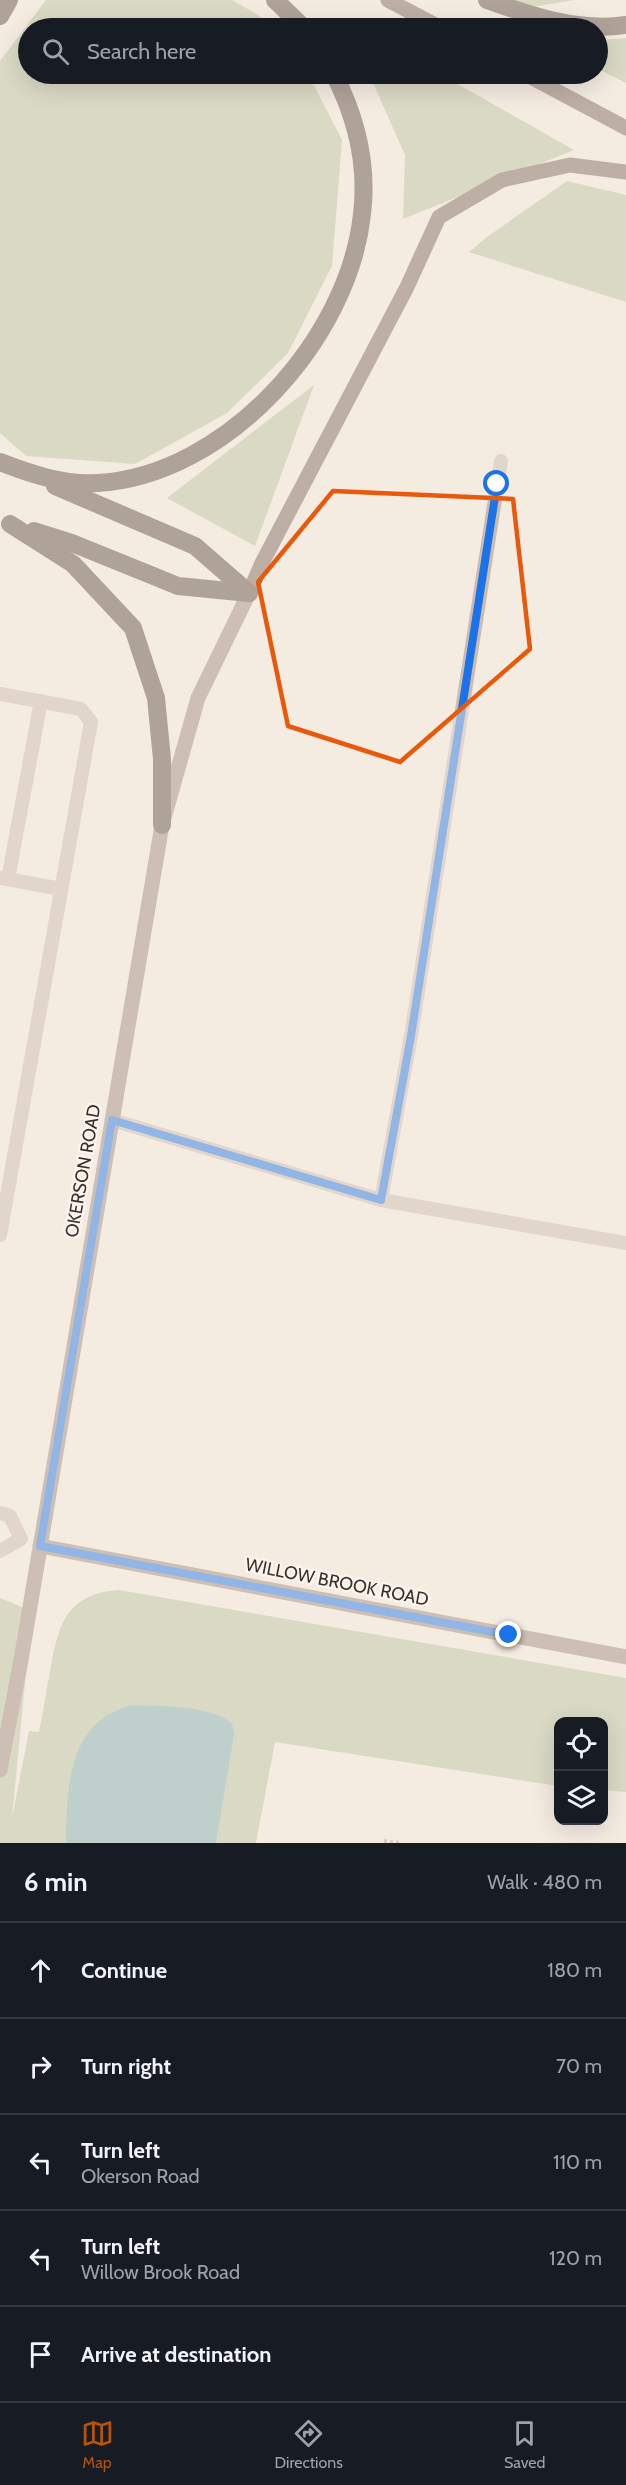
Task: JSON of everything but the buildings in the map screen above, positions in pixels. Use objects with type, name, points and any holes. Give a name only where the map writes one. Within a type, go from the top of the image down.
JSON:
[{"type":"highway","points":[[0,16],[9,0]]},
{"type":"highway","points":[[275,0],[294,18]]},
{"type":"highway","points":[[487,0],[537,18]]},
{"type":"highway","points":[[608,27],[626,24]]},
{"type":"highway","points":[[0,462],[39,477],[75,483],[118,482],[187,458],[222,437],[275,390],[303,357],[326,321],[345,282],[361,224],[363,181],[361,153],[354,121],[338,84]]},
{"type":"highway","points":[[0,462],[195,546],[249,593]]},
{"type":"highway","points":[[5,523],[72,543],[178,586],[249,593]]},
{"type":"highway","points":[[5,523],[74,564],[133,628],[156,698],[162,759],[162,825]]},
{"type":"main road","points":[[387,0],[422,18]]},
{"type":"main road","points":[[544,84],[626,128]]},
{"type":"main road","points":[[249,593],[262,562],[407,287],[439,217],[502,180],[570,165],[626,172]]},
{"type":"street","name":"OKERSON ROAD","points":[[0,1770],[162,825],[198,698],[249,593]]},
{"type":"street","name":"WILLOW BROOK ROAD","points":[[40,1546],[626,1657]]},
{"type":"lane","points":[[381,1200],[411,1036],[501,461]]},
{"type":"lane","points":[[0,694],[81,709],[91,722],[0,1235]]},
{"type":"lane","points":[[40,701],[4,878],[62,889]]},
{"type":"lane","points":[[112,1120],[381,1200],[626,1243]]},
{"type":"lane","points":[[0,1513],[10,1516],[21,1539],[40,1546]]},
{"type":"lane","points":[[0,1551],[21,1539]]},
{"type":"path","points":[[384,1841],[399,1843]]},
{"type":"highlighted area","points":[[333,491],[513,499],[530,649],[400,762],[288,726],[258,582]]},
{"type":"green space","points":[[46,0],[232,0],[261,18],[32,18]]},
{"type":"green space","points":[[508,0],[575,0],[526,8]]},
{"type":"green space","points":[[18,37],[18,84],[313,84],[342,140],[332,266],[288,353],[227,413],[135,464],[26,456],[0,433],[0,61]]},
{"type":"green space","points":[[626,38],[626,83],[608,74],[608,39]]},
{"type":"green space","points":[[373,84],[458,84],[574,150],[403,219],[405,155]]},
{"type":"green space","points":[[567,181],[626,195],[626,302],[469,252]]},
{"type":"green space","points":[[314,385],[255,546],[167,498]]},
{"type":"green space","points":[[119,1590],[626,1678],[626,1792],[608,1790],[608,1717],[554,1717],[554,1785],[275,1742],[256,1843],[0,1843],[0,1598],[32,1611],[12,1818],[29,1731],[39,1732],[53,1655],[61,1627],[67,1615],[76,1606],[87,1598]]},
{"type":"water","points":[[132,1705],[197,1709],[232,1723],[234,1735],[216,1843],[66,1843],[70,1779],[83,1741],[94,1726],[111,1713]]},
{"type":"route","points":[[497,484],[411,1036],[381,1200],[112,1120],[40,1546],[509,1635]]}]
